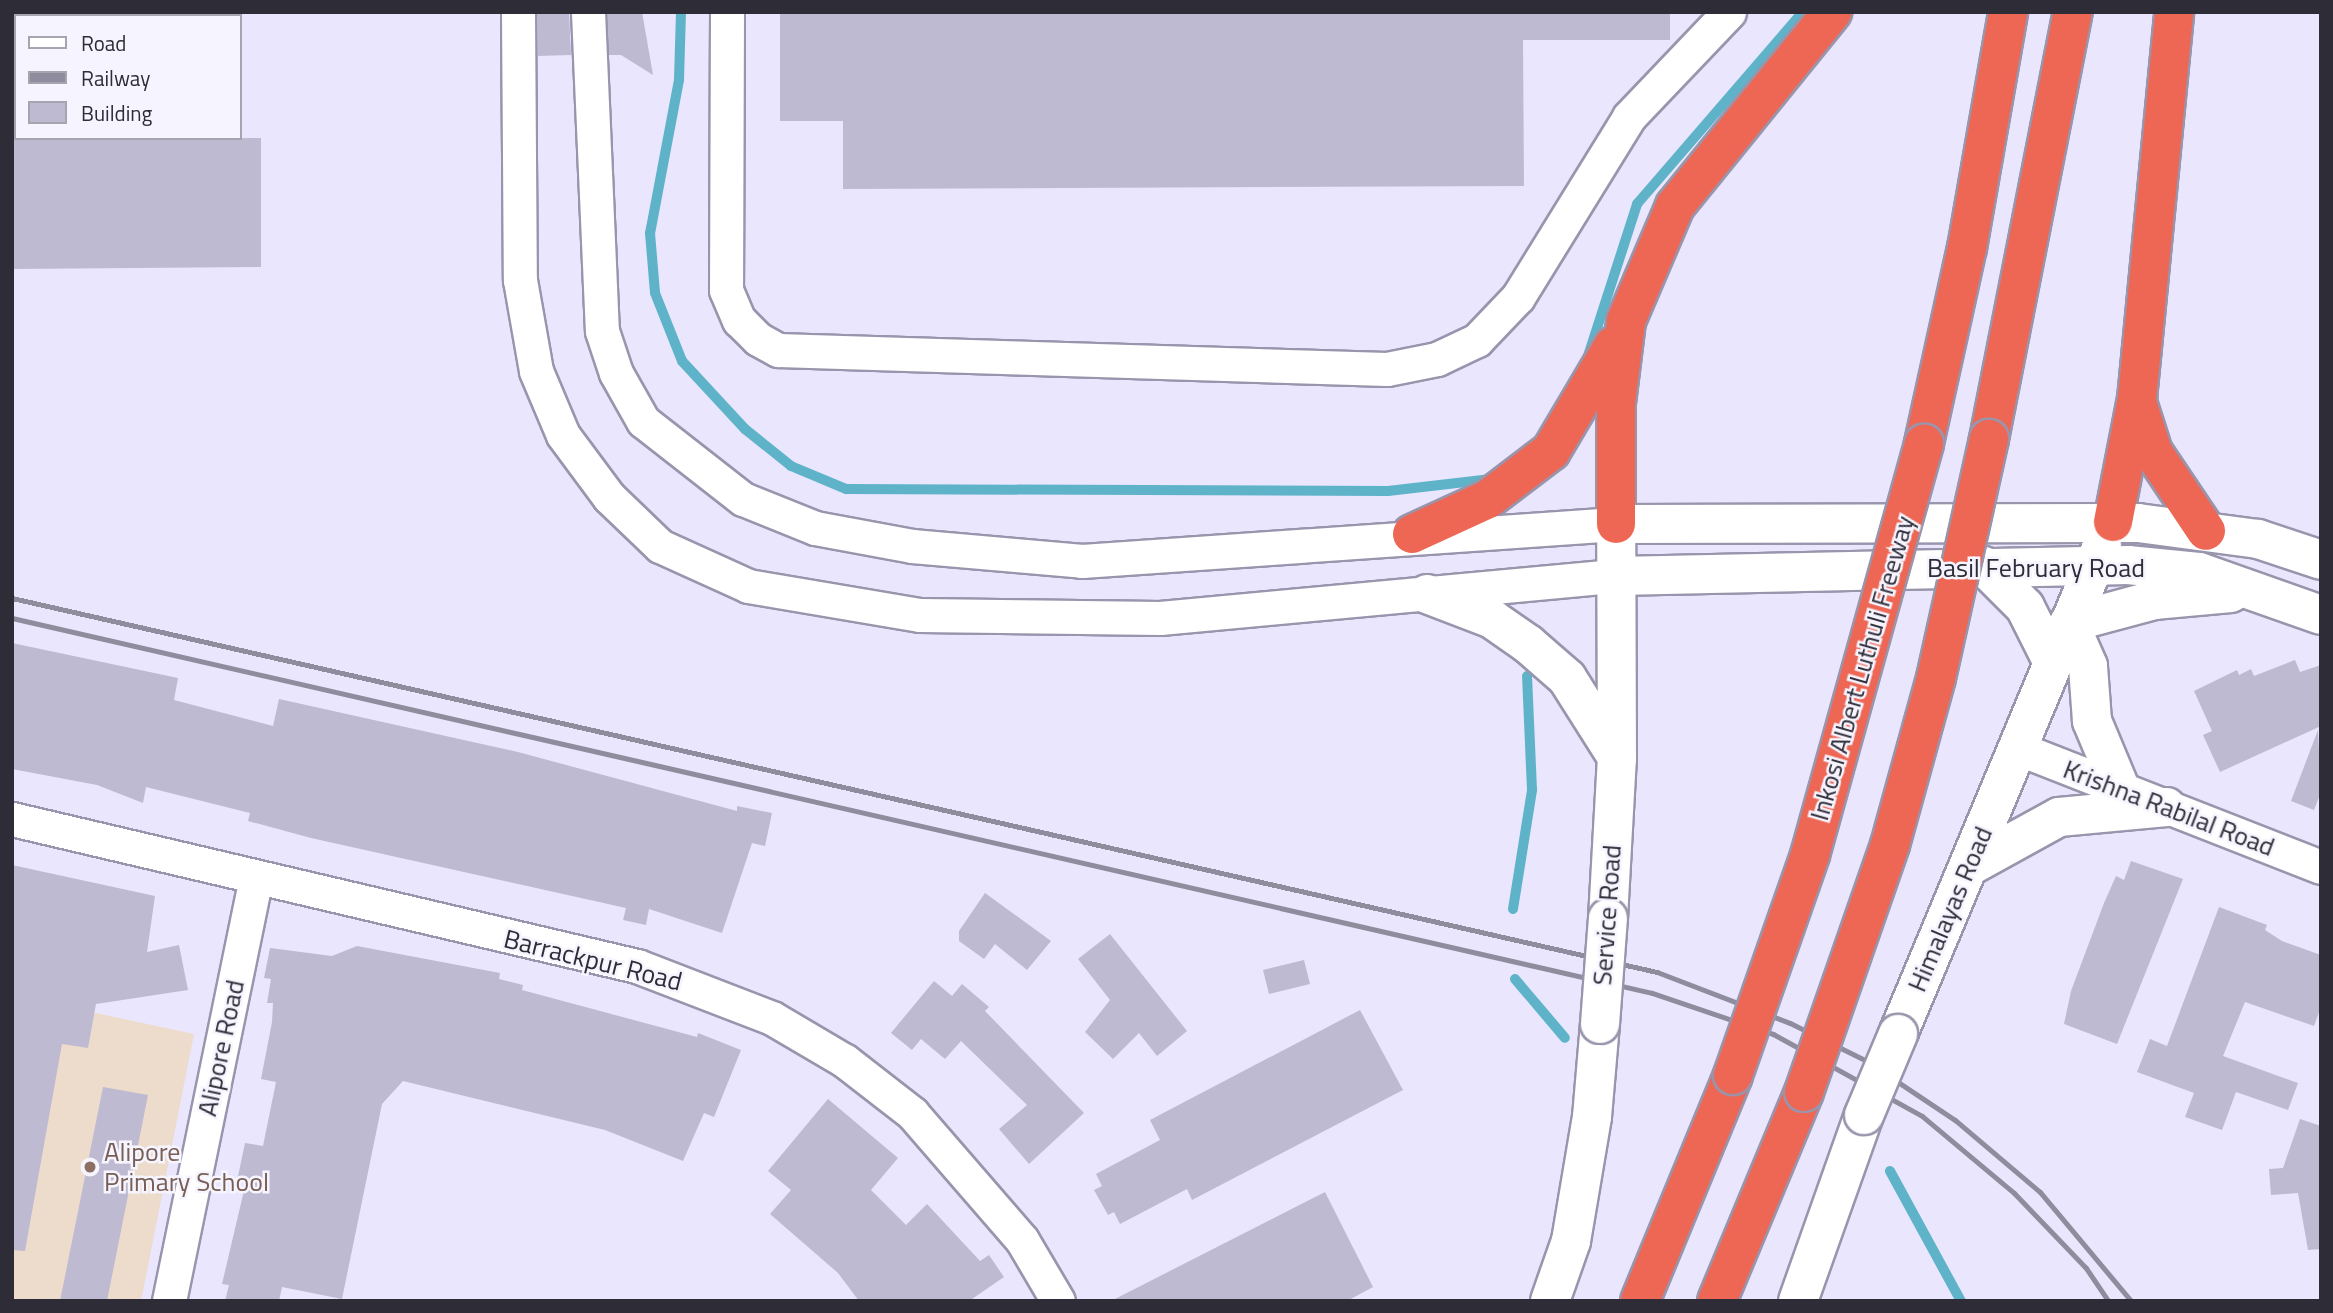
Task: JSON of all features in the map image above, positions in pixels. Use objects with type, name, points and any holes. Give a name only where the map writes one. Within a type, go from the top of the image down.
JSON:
[{"type":"highway","points":[[1412,534],[1488,499],[1551,451],[1588,398],[1626,321],[1675,206],[1832,12]]},
{"type":"highway","name":"Inkosi Albert Luthuli Freeway","points":[[1640,1301],[1733,1075],[1810,855],[1924,443],[1967,247],[2008,12]]},
{"type":"highway","points":[[1717,1301],[1804,1092],[1890,845],[1936,678],[2033,240],[2073,12]]},
{"type":"highway","points":[[2113,522],[2137,399],[2174,12]]},
{"type":"highway","points":[[1616,524],[1616,403],[1626,321]]},
{"type":"highway","points":[[2137,399],[2153,452],[2206,531]]},
{"type":"street","points":[[518,12],[520,280],[536,371],[563,435],[609,497],[660,545],[748,586],[919,615],[1160,618],[1618,576]]},
{"type":"street","points":[[588,12],[602,331],[616,373],[643,421],[743,499],[815,528],[912,546],[1082,561],[1412,534],[1616,524]]},
{"type":"street","points":[[727,12],[726,290],[739,320],[758,339],[778,349],[1387,369],[1437,359],[1477,340],[1518,296],[1629,117],[1729,12]]},
{"type":"street","name":"Basil February Road","points":[[1616,524],[2113,522],[2258,539],[2321,560]]},
{"type":"street","name":"Himalayas Road","points":[[1798,1301],[1864,1115],[2113,522]]},
{"type":"street","name":"Service Road","points":[[1550,1301],[1572,1241],[1592,1117],[1600,1024],[1617,759],[1616,524]]},
{"type":"street","points":[[2258,539],[2321,536]]},
{"type":"street","points":[[1984,566],[2025,607],[2053,663]]},
{"type":"street","name":"Basil February Road","points":[[1618,576],[1984,566],[2093,566],[2199,572],[2321,615]]},
{"type":"street","points":[[2120,788],[2092,721],[2088,666],[2069,623],[2154,600],[2257,591]]},
{"type":"street","points":[[1427,594],[1492,619],[1567,678],[1617,759]]},
{"type":"street","name":"Krishna Rabilal Road","points":[[2017,748],[2321,867]]},
{"type":"street","points":[[1968,867],[2059,817],[2167,807]]},
{"type":"street","name":"Barrackpur Road","points":[[12,819],[637,966],[772,1018],[845,1061],[912,1113],[1022,1240],[1058,1301]]},
{"type":"street","name":"Alipore Road","points":[[169,1301],[256,878]]},
{"type":"shaded area","name":"Alipore Primary School","points":[[12,995],[194,1034],[141,1301],[12,1301]]},
{"type":"building","points":[[537,12],[569,12],[571,55],[538,56]]},
{"type":"building","points":[[607,12],[642,12],[653,75],[621,55],[609,55]]},
{"type":"building","points":[[780,12],[1670,12],[1670,40],[1523,40],[1524,186],[843,189],[843,121],[780,121]]},
{"type":"building","points":[[12,138],[261,138],[261,267],[12,269]]},
{"type":"building","points":[[12,643],[178,678],[174,700],[273,726],[279,699],[518,752],[737,811],[737,806],[772,813],[765,846],[752,843],[722,933],[649,909],[646,925],[623,920],[626,908],[311,838],[248,821],[250,813],[146,787],[143,803],[97,785],[12,769]]},
{"type":"building","points":[[2295,660],[2300,672],[2321,665],[2321,726],[2220,772],[2203,735],[2212,731],[2194,691],[2237,670],[2239,675],[2251,669],[2254,676]]},
{"type":"building","points":[[2318,730],[2321,792],[2314,810],[2291,801]]},
{"type":"building","points":[[2131,861],[2183,879],[2117,1044],[2064,1024],[2071,991],[2104,903],[2116,876],[2124,880]]},
{"type":"building","points":[[12,865],[155,896],[147,952],[179,945],[188,990],[96,1004],[88,1048],[62,1044],[25,1251],[12,1250]]},
{"type":"building","points":[[985,893],[1051,941],[1027,970],[995,944],[984,959],[959,941],[959,931]]},
{"type":"building","points":[[2219,907],[2267,925],[2265,930],[2282,941],[2321,955],[2321,1007],[2314,1026],[2245,1002],[2223,1056],[2298,1083],[2288,1110],[2236,1092],[2222,1130],[2185,1117],[2194,1093],[2137,1072],[2150,1039],[2167,1046]]},
{"type":"building","points":[[1110,934],[1187,1031],[1157,1056],[1139,1033],[1113,1059],[1085,1032],[1110,1000],[1078,959]]},
{"type":"building","points":[[357,946],[500,973],[499,979],[523,985],[522,990],[697,1037],[698,1033],[741,1050],[714,1117],[704,1113],[683,1161],[605,1130],[403,1081],[382,1104],[342,1299],[282,1287],[279,1301],[225,1301],[229,1285],[222,1284],[246,1182],[237,1181],[245,1143],[263,1146],[276,1082],[261,1079],[272,1022],[273,1003],[267,1003],[271,979],[264,978],[270,948],[332,956]]},
{"type":"building","points":[[1304,960],[1310,984],[1269,994],[1263,970]]},
{"type":"building","points":[[934,981],[952,996],[962,984],[989,1007],[985,1011],[1084,1113],[1029,1164],[999,1129],[1027,1105],[961,1041],[945,1059],[921,1039],[912,1050],[891,1033]]},
{"type":"building","points":[[1360,1010],[1403,1090],[1192,1200],[1187,1189],[1120,1224],[1114,1212],[1108,1215],[1094,1190],[1102,1186],[1096,1174],[1160,1140],[1150,1120]]},
{"type":"building","points":[[103,1087],[148,1095],[107,1301],[60,1301]]},
{"type":"building","points":[[828,1099],[898,1158],[871,1190],[906,1225],[927,1204],[980,1261],[989,1255],[1004,1277],[969,1301],[859,1301],[838,1273],[770,1214],[791,1190],[768,1171]]},
{"type":"building","points":[[2300,1119],[2321,1126],[2321,1249],[2308,1250],[2298,1193],[2271,1195],[2269,1169],[2283,1168]]},
{"type":"building","points":[[1325,1192],[1373,1287],[1347,1301],[1111,1301]]},
{"type":"waterway","points":[[681,12],[679,80],[650,233],[655,293],[682,361],[745,429],[791,466],[846,489],[1388,491],[1491,479]]},
{"type":"waterway","points":[[1588,356],[1637,204],[1803,12]]},
{"type":"waterway","points":[[1513,909],[1532,790],[1527,676]]},
{"type":"waterway","points":[[1515,979],[1565,1038]]},
{"type":"waterway","points":[[1890,1171],[1961,1301]]},
{"type":"railway","points":[[12,598],[1657,972],[1790,1023],[1865,1060],[1955,1120],[2040,1192],[2131,1301]]},
{"type":"railway","points":[[12,618],[1652,993],[1773,1034],[1922,1116],[2014,1193],[2086,1268],[2108,1301]]},
{"type":"place","name":"Alipore Primary School","points":[[90,1167]]}]
